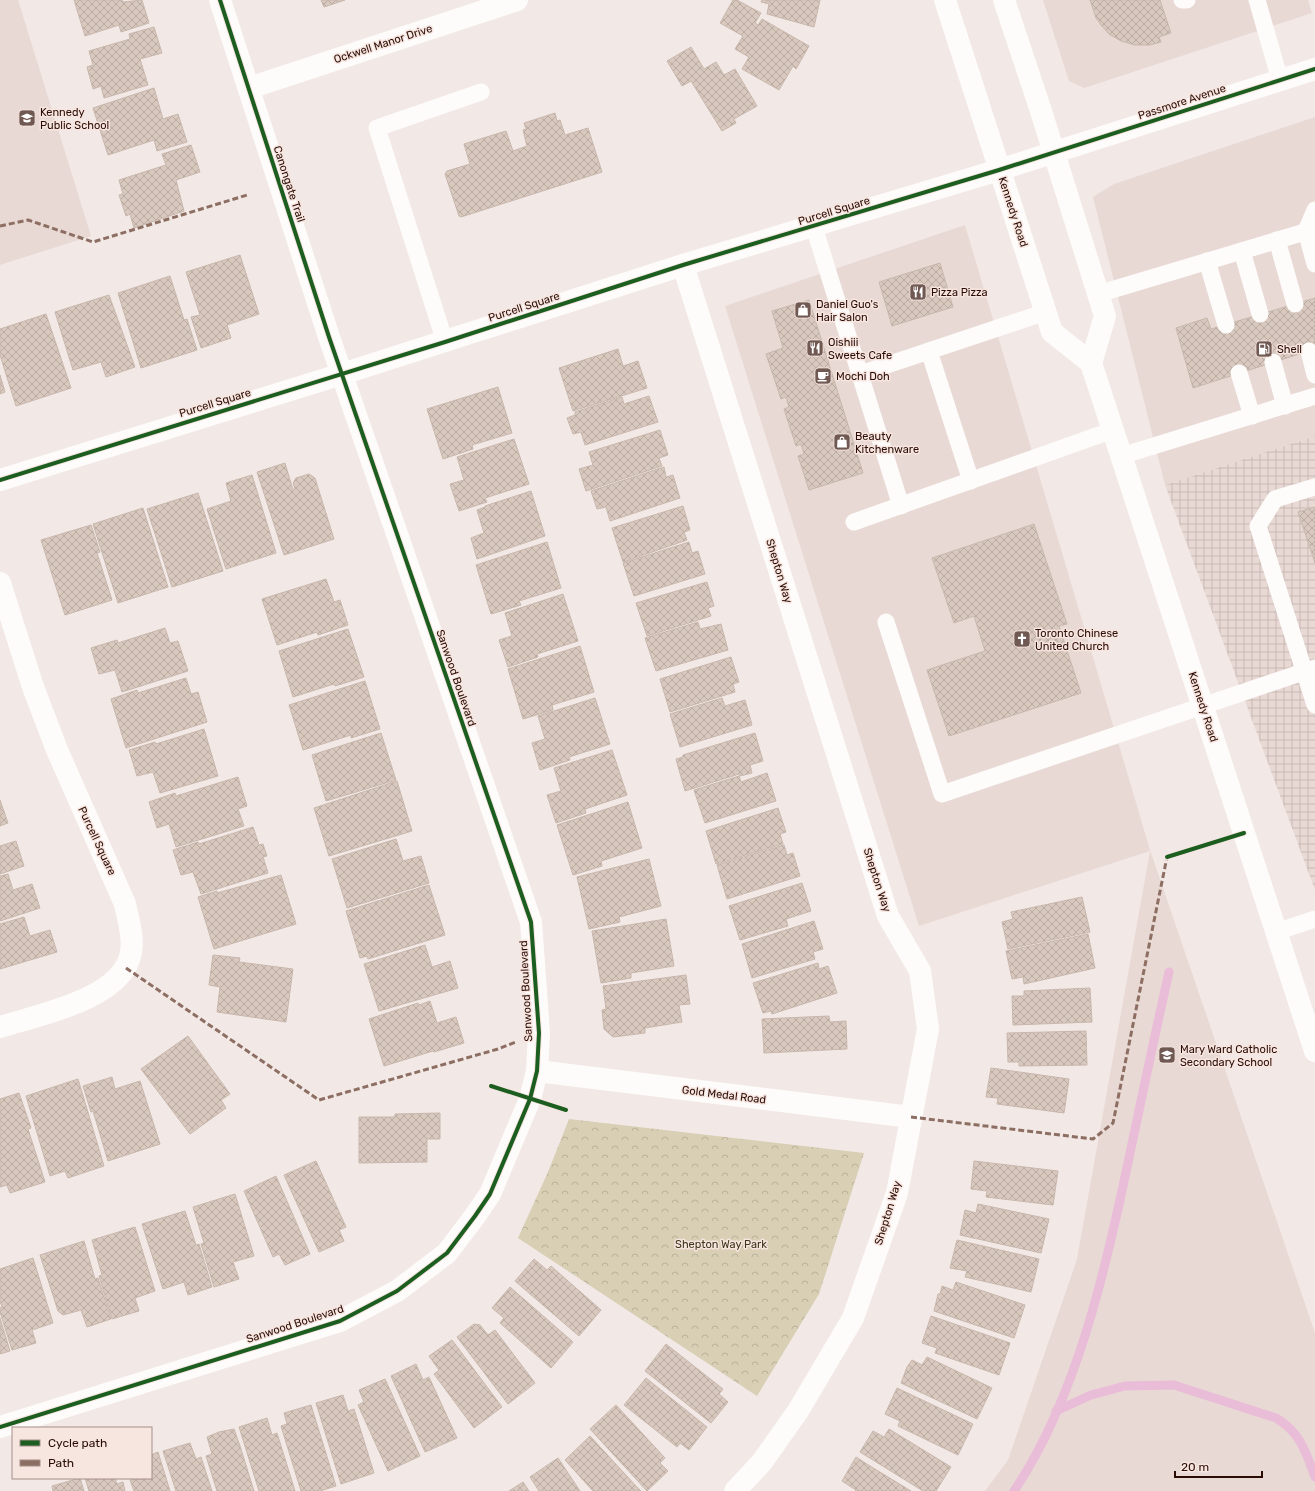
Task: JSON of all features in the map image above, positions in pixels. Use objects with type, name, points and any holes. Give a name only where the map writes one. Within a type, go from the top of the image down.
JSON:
[{"type":"street","name":"Canongate Trail","points":[[220,0],[342,374]]},
{"type":"street","name":"Ockwell Manor Drive","points":[[249,88],[517,0]]},
{"type":"street","name":"Kennedy Road","points":[[945,0],[1052,332],[1091,363],[1315,1051]]},
{"type":"street","points":[[1004,0],[1054,152],[1105,316],[1091,363]]},
{"type":"street","name":"Passmore Avenue","points":[[1054,152],[1315,69]]},
{"type":"street","name":"Purcell Square","points":[[0,480],[445,342],[683,265],[814,227],[1054,152]]},
{"type":"street","name":"Shepton Way","points":[[683,265],[888,916],[920,971],[928,1029],[897,1193],[853,1318],[798,1411],[762,1462],[735,1491]]},
{"type":"street","name":"Sanwood Boulevard","points":[[0,1427],[340,1321],[397,1291],[447,1253],[484,1203],[490,1194],[530,1099],[537,1071],[539,1033],[531,922],[342,374]]},
{"type":"street","name":"Purcell Square","points":[[0,583],[33,687],[57,750],[124,904],[129,924],[132,952],[126,968],[110,985],[96,994],[77,1004],[0,1027]]},
{"type":"street","name":"Gold Medal Road","points":[[537,1071],[911,1117]]},
{"type":"lane","points":[[1182,0],[1187,0]]},
{"type":"lane","points":[[1257,0],[1280,80]]},
{"type":"lane","points":[[445,342],[377,128],[481,92]]},
{"type":"lane","points":[[1315,210],[1310,230],[1315,264]]},
{"type":"lane","points":[[814,227],[901,506]]},
{"type":"lane","points":[[1098,294],[1310,230]]},
{"type":"lane","points":[[1277,240],[1295,304]]},
{"type":"lane","points":[[1242,251],[1260,314]]},
{"type":"lane","points":[[1207,261],[1226,325]]},
{"type":"lane","points":[[860,374],[1046,312]]},
{"type":"lane","points":[[929,351],[971,481]]},
{"type":"lane","points":[[1309,351],[1315,375]]},
{"type":"lane","points":[[1273,362],[1285,406]]},
{"type":"lane","points":[[1239,373],[1252,416]]},
{"type":"lane","points":[[1121,456],[1315,396]]},
{"type":"lane","points":[[854,522],[1113,430]]},
{"type":"lane","points":[[1315,487],[1275,499],[1258,526],[1310,670],[1315,705]]},
{"type":"lane","points":[[886,622],[942,794],[1310,670]]},
{"type":"lane","points":[[1276,932],[1315,919]]},
{"type":"shaded area","name":"Kennedy Public School","points":[[0,0],[18,0],[91,236],[0,265]]},
{"type":"shaded area","points":[[1043,0],[1308,0],[1312,13],[1084,88],[1069,81]]},
{"type":"shaded area","points":[[1315,117],[1315,436],[1165,485],[1093,197],[1114,184]]},
{"type":"shaded area","points":[[965,225],[1150,850],[1315,1333],[1315,1491],[985,1491],[1008,1460],[1077,1259],[1150,851],[919,926],[725,306]]},
{"type":"shaded area","points":[[1315,436],[1315,890],[1165,485]]},
{"type":"green space","name":"Shepton Way Park","points":[[569,1119],[864,1153],[819,1294],[757,1396],[518,1238],[548,1172]]},
{"type":"building","points":[[74,0],[122,0],[123,2],[142,0],[149,23],[121,32],[119,25],[85,36]]},
{"type":"building","points":[[321,0],[345,0],[324,7]]},
{"type":"building","points":[[733,0],[737,0],[761,13],[755,23],[758,25],[762,19],[809,46],[796,69],[793,66],[779,90],[742,69],[749,57],[735,49],[743,36],[720,23]]},
{"type":"building","points":[[762,0],[820,0],[814,27],[767,14],[769,4],[761,2]]},
{"type":"building","points":[[1090,0],[1160,0],[1171,33],[1159,37],[1161,42],[1150,45],[1135,45],[1121,41],[1109,34],[1101,25],[1096,18]]},
{"type":"building","points":[[154,27],[162,53],[140,59],[148,85],[104,98],[101,86],[93,89],[87,67],[93,65],[89,51],[130,39],[129,34]]},
{"type":"building","points":[[691,47],[704,69],[716,62],[724,75],[735,69],[757,106],[734,119],[736,123],[722,131],[691,81],[682,86],[667,61]]},
{"type":"building","points":[[154,88],[163,119],[178,114],[187,142],[157,151],[154,140],[108,155],[93,108]]},
{"type":"building","points":[[555,113],[557,121],[560,120],[565,135],[588,128],[602,172],[461,217],[459,216],[445,174],[447,171],[470,164],[464,144],[506,131],[513,151],[527,146],[523,130],[526,129],[524,123]]},
{"type":"building","points":[[191,145],[200,172],[176,180],[184,211],[134,228],[130,214],[126,216],[119,195],[123,194],[119,180],[166,165],[162,154]]},
{"type":"building","points":[[240,255],[259,314],[227,325],[231,338],[201,348],[191,317],[200,315],[186,272]]},
{"type":"building","points":[[940,263],[953,307],[892,326],[879,282]]},
{"type":"building","points":[[170,276],[184,320],[187,319],[197,350],[141,368],[118,293]]},
{"type":"building","points":[[109,295],[135,367],[106,377],[101,362],[73,370],[55,312]]},
{"type":"building","points":[[1315,298],[1315,349],[1193,388],[1176,328],[1207,318],[1211,329]]},
{"type":"building","points":[[809,300],[863,473],[809,490],[798,456],[804,454],[801,444],[796,446],[784,409],[789,407],[786,397],[781,399],[766,354],[783,348],[772,311]]},
{"type":"building","points":[[46,314],[71,388],[16,406],[0,355],[0,329]]},
{"type":"building","points":[[618,349],[623,366],[638,361],[647,388],[573,411],[559,368]]},
{"type":"building","points":[[0,375],[5,392],[0,394]]},
{"type":"building","points":[[498,387],[512,433],[472,445],[473,449],[443,459],[427,409]]},
{"type":"building","points":[[649,396],[658,422],[585,445],[581,432],[573,434],[567,418],[575,415],[575,412],[622,397],[624,404]]},
{"type":"building","points":[[660,430],[668,455],[659,458],[662,466],[586,491],[579,469],[593,465],[589,452]]},
{"type":"building","points":[[514,439],[529,484],[485,498],[487,502],[459,511],[450,484],[464,480],[457,457]]},
{"type":"building","points":[[285,463],[293,490],[295,489],[293,483],[296,478],[309,474],[315,478],[334,539],[284,555],[257,472]]},
{"type":"building","points":[[664,467],[666,477],[673,475],[680,498],[610,521],[606,507],[597,509],[591,491]]},
{"type":"building","points":[[252,475],[276,553],[226,569],[207,509],[231,501],[226,483]]},
{"type":"building","points":[[531,491],[545,536],[477,559],[471,538],[484,533],[477,510]]},
{"type":"building","points":[[198,493],[223,571],[172,587],[147,509]]},
{"type":"building","points":[[683,506],[690,530],[684,532],[687,540],[623,562],[612,528]]},
{"type":"building","points":[[1315,507],[1315,563],[1298,512]]},
{"type":"building","points":[[143,508],[168,587],[118,603],[93,524]]},
{"type":"building","name":"Toronto Chinese United Church","points":[[1034,524],[1067,624],[1059,626],[1081,693],[949,736],[927,670],[985,651],[974,616],[954,623],[932,558]]},
{"type":"building","points":[[91,525],[100,552],[97,553],[112,600],[65,615],[41,540]]},
{"type":"building","points":[[547,542],[561,588],[519,601],[521,605],[491,614],[476,565]]},
{"type":"building","points":[[689,542],[692,553],[698,551],[705,574],[634,596],[623,563]]},
{"type":"building","points":[[326,579],[334,602],[340,600],[348,625],[318,635],[317,632],[277,645],[262,599]]},
{"type":"building","points":[[707,582],[714,606],[708,608],[711,616],[647,636],[636,603]]},
{"type":"building","points":[[563,594],[578,641],[537,654],[538,657],[508,667],[499,640],[512,636],[505,613]]},
{"type":"building","points":[[698,622],[700,629],[721,624],[728,650],[656,671],[645,638]]},
{"type":"building","points":[[165,628],[170,643],[178,641],[188,671],[122,692],[115,670],[99,674],[91,648],[117,640],[118,643]]},
{"type":"building","points":[[348,629],[364,677],[335,686],[334,684],[293,697],[279,651]]},
{"type":"building","points":[[580,646],[594,692],[552,705],[553,710],[523,719],[508,669]]},
{"type":"building","points":[[731,657],[739,682],[733,684],[735,692],[670,712],[660,679]]},
{"type":"building","points":[[186,678],[191,694],[198,692],[207,722],[126,748],[111,699],[137,690],[138,693]]},
{"type":"building","points":[[365,681],[380,729],[351,738],[351,735],[303,750],[289,705]]},
{"type":"building","points":[[595,698],[610,744],[569,757],[570,760],[540,770],[532,743],[545,739],[538,716]]},
{"type":"building","points":[[722,698],[725,706],[745,700],[752,725],[680,747],[670,714]]},
{"type":"building","points":[[204,729],[218,776],[160,793],[153,772],[137,776],[129,750],[155,742],[156,744]]},
{"type":"building","points":[[381,733],[396,780],[326,801],[312,755]]},
{"type":"building","points":[[755,733],[763,761],[750,765],[752,773],[740,776],[739,774],[685,791],[676,759],[683,757],[683,755]]},
{"type":"building","points":[[612,750],[627,795],[585,809],[586,813],[556,823],[547,795],[561,791],[554,768]]},
{"type":"building","points":[[767,773],[776,801],[705,823],[694,790],[739,776],[741,782]]},
{"type":"building","points":[[238,777],[247,806],[238,809],[244,826],[176,847],[169,824],[157,828],[149,802],[175,793],[176,796]]},
{"type":"building","points":[[397,781],[412,831],[329,856],[314,808]]},
{"type":"building","points":[[0,800],[8,823],[0,826]]},
{"type":"building","points":[[628,802],[642,848],[601,861],[602,866],[573,875],[557,825]]},
{"type":"building","points":[[778,808],[786,832],[780,834],[783,844],[716,864],[706,831]]},
{"type":"building","points":[[253,827],[259,845],[263,844],[267,856],[263,857],[268,873],[201,894],[193,872],[181,875],[173,850],[198,842],[199,844]]},
{"type":"building","points":[[396,839],[403,861],[421,856],[429,883],[347,908],[332,859]]},
{"type":"building","points":[[16,841],[24,866],[0,874],[0,846]]},
{"type":"building","points":[[784,845],[787,855],[793,853],[800,876],[727,899],[717,865]]},
{"type":"building","points":[[649,859],[661,906],[619,917],[620,922],[589,929],[577,877]]},
{"type":"building","points":[[8,874],[13,890],[32,884],[40,908],[0,921],[0,876]]},
{"type":"building","points":[[281,875],[296,924],[214,949],[198,897]]},
{"type":"building","points":[[802,883],[811,911],[786,919],[788,926],[740,940],[729,906]]},
{"type":"building","points":[[429,885],[445,935],[368,959],[367,956],[360,958],[346,911]]},
{"type":"building","points":[[1082,897],[1090,932],[1008,949],[1002,922],[1013,919],[1011,912]]},
{"type":"building","points":[[24,917],[30,936],[50,930],[57,952],[0,969],[0,924]]},
{"type":"building","points":[[666,919],[674,966],[631,973],[631,978],[601,983],[592,931]]},
{"type":"building","points":[[814,921],[823,949],[813,952],[815,959],[752,978],[742,944]]},
{"type":"building","points":[[1088,934],[1095,968],[1024,984],[1023,977],[1012,979],[1006,951]]},
{"type":"building","points":[[425,945],[432,967],[450,961],[458,988],[379,1011],[364,964]]},
{"type":"building","points":[[213,955],[240,958],[239,962],[293,969],[286,1022],[217,1012],[220,987],[209,985]]},
{"type":"building","points":[[818,963],[819,969],[828,966],[837,993],[772,1014],[771,1011],[763,1013],[753,983]]},
{"type":"building","points":[[686,975],[690,1004],[679,1005],[682,1022],[645,1028],[645,1033],[613,1037],[604,1029],[602,1010],[606,1009],[603,986]]},
{"type":"building","points":[[1090,988],[1092,1022],[1013,1025],[1012,996],[1024,996],[1024,991]]},
{"type":"building","points":[[430,1001],[437,1023],[456,1017],[464,1043],[384,1066],[369,1019],[418,1003],[419,1005]]},
{"type":"building","points":[[829,1016],[830,1022],[846,1021],[847,1049],[764,1053],[762,1019]]},
{"type":"building","points":[[1086,1031],[1087,1065],[1019,1066],[1019,1062],[1008,1062],[1007,1033]]},
{"type":"building","points":[[188,1036],[230,1094],[221,1100],[226,1108],[190,1134],[141,1069]]},
{"type":"building","points":[[991,1068],[1069,1079],[1064,1113],[997,1104],[998,1098],[986,1097]]},
{"type":"building","points":[[112,1077],[115,1089],[140,1081],[160,1144],[108,1161],[93,1111],[91,1112],[83,1086]]},
{"type":"building","points":[[78,1079],[104,1166],[68,1178],[65,1171],[50,1176],[26,1096]]},
{"type":"building","points":[[19,1093],[31,1128],[28,1129],[45,1182],[10,1193],[7,1185],[0,1187],[0,1099]]},
{"type":"building","points":[[440,1113],[440,1139],[427,1139],[427,1162],[359,1163],[359,1117],[395,1117],[395,1114]]},
{"type":"building","points":[[316,1161],[346,1227],[339,1230],[344,1241],[319,1252],[284,1175]]},
{"type":"building","points":[[974,1161],[1058,1171],[1053,1205],[986,1197],[987,1191],[971,1189]]},
{"type":"building","points":[[276,1176],[310,1254],[285,1265],[279,1254],[273,1257],[244,1191]]},
{"type":"building","points":[[235,1194],[254,1256],[233,1262],[239,1279],[214,1287],[201,1244],[204,1243],[193,1207]]},
{"type":"building","points":[[978,1204],[1049,1219],[1041,1253],[960,1235],[965,1210],[976,1213]]},
{"type":"building","points":[[185,1211],[196,1245],[199,1244],[212,1287],[188,1295],[184,1282],[163,1289],[142,1224]]},
{"type":"building","points":[[135,1227],[155,1291],[135,1298],[139,1311],[112,1319],[99,1276],[102,1275],[92,1240]]},
{"type":"building","points":[[957,1240],[1039,1259],[1031,1292],[965,1277],[967,1271],[950,1268]]},
{"type":"building","points":[[84,1241],[95,1279],[98,1278],[111,1319],[87,1327],[81,1310],[63,1315],[58,1311],[40,1255]]},
{"type":"building","points":[[33,1258],[53,1323],[32,1330],[36,1343],[12,1350],[0,1312],[0,1308],[2,1307],[0,1301],[0,1269]]},
{"type":"building","points":[[534,1259],[547,1270],[551,1266],[601,1310],[579,1336],[515,1281]]},
{"type":"building","points":[[956,1282],[1025,1305],[1014,1338],[934,1311],[938,1294],[940,1294],[942,1286],[953,1290]]},
{"type":"building","points":[[510,1287],[573,1342],[551,1368],[500,1323],[504,1318],[492,1308]]},
{"type":"building","points":[[931,1316],[1010,1343],[999,1375],[935,1353],[937,1348],[922,1343]]},
{"type":"building","points":[[0,1318],[10,1351],[0,1354]]},
{"type":"building","points":[[474,1324],[480,1325],[488,1335],[495,1330],[535,1383],[508,1404],[457,1337]]},
{"type":"building","points":[[452,1340],[502,1407],[474,1428],[434,1374],[439,1370],[429,1356]]},
{"type":"building","points":[[666,1344],[723,1389],[719,1394],[728,1402],[711,1423],[645,1371]]},
{"type":"building","points":[[927,1357],[992,1388],[977,1419],[901,1383],[907,1367],[912,1360],[922,1365]]},
{"type":"building","points":[[416,1364],[423,1380],[429,1377],[457,1438],[425,1452],[391,1376]]},
{"type":"building","points":[[646,1378],[707,1427],[689,1450],[680,1443],[677,1447],[624,1405]]},
{"type":"building","points":[[385,1379],[420,1456],[388,1471],[358,1405],[364,1402],[359,1390]]},
{"type":"building","points":[[897,1388],[973,1424],[958,1455],[898,1426],[900,1421],[885,1414]]},
{"type":"building","points":[[343,1395],[348,1411],[354,1409],[374,1473],[341,1484],[316,1403]]},
{"type":"building","points":[[311,1405],[336,1486],[320,1491],[301,1491],[281,1426],[287,1424],[284,1413]]},
{"type":"building","points":[[616,1405],[665,1458],[660,1463],[668,1471],[647,1491],[590,1429]]},
{"type":"building","points":[[267,1418],[272,1435],[277,1433],[295,1491],[259,1491],[239,1427]]},
{"type":"building","points":[[234,1429],[254,1491],[217,1491],[206,1456],[212,1454],[207,1437],[219,1432]]},
{"type":"building","points":[[889,1429],[951,1467],[936,1491],[923,1491],[860,1452],[873,1431],[884,1437]]},
{"type":"building","points":[[590,1436],[641,1491],[593,1491],[565,1460]]},
{"type":"building","points":[[190,1443],[196,1459],[201,1457],[212,1491],[176,1491],[163,1451]]},
{"type":"building","points":[[158,1452],[170,1491],[134,1491],[130,1480],[152,1479],[152,1455]]},
{"type":"building","points":[[856,1457],[911,1491],[855,1491],[856,1490],[842,1481]]},
{"type":"building","points":[[558,1458],[580,1491],[539,1491],[530,1477]]},
{"type":"building","points":[[80,1479],[84,1491],[53,1491],[52,1486]]},
{"type":"building","points":[[85,1479],[115,1479],[117,1484],[123,1482],[125,1491],[89,1491]]},
{"type":"building","points":[[523,1482],[529,1491],[509,1491]]},
{"type":"waterway","points":[[1014,1491],[1036,1455],[1055,1415],[1072,1374],[1086,1331],[1099,1287],[1120,1200],[1169,972]]},
{"type":"waterway","points":[[1056,1411],[1091,1395],[1125,1386],[1174,1385],[1276,1418],[1297,1436],[1305,1451],[1315,1477]]},
{"type":"marked path","points":[[0,226],[28,220],[93,242],[247,195]]},
{"type":"marked path","points":[[911,1117],[1093,1139],[1113,1123],[1167,857]]},
{"type":"marked path","points":[[126,968],[319,1100],[498,1049],[516,1042]]},
{"type":"cycle path","points":[[0,1427],[340,1321],[397,1291],[447,1253],[490,1194],[530,1099],[537,1071],[539,1033],[531,922],[329,337],[220,0]]},
{"type":"cycle path","points":[[0,480],[445,342],[683,265],[999,170],[1315,69]]},
{"type":"cycle path","points":[[1167,857],[1244,833]]},
{"type":"cycle path","points":[[491,1086],[566,1110]]},
{"type":"place","name":"Kennedy Public School","points":[[27,118]]},
{"type":"place","name":"Pizza Pizza","points":[[918,292]]},
{"type":"place","name":"Daniel Guo's Hair Salon","points":[[803,310]]},
{"type":"place","name":"Oishiii Sweets Cafe","points":[[815,348]]},
{"type":"place","name":"Shell","points":[[1264,349]]},
{"type":"place","name":"Mochi Doh","points":[[823,376]]},
{"type":"place","name":"Beauty Kitchenware","points":[[842,442]]},
{"type":"place","name":"Toronto Chinese United Church","points":[[1022,639]]},
{"type":"place","name":"Mary Ward Catholic Secondary School","points":[[1167,1055]]}]
